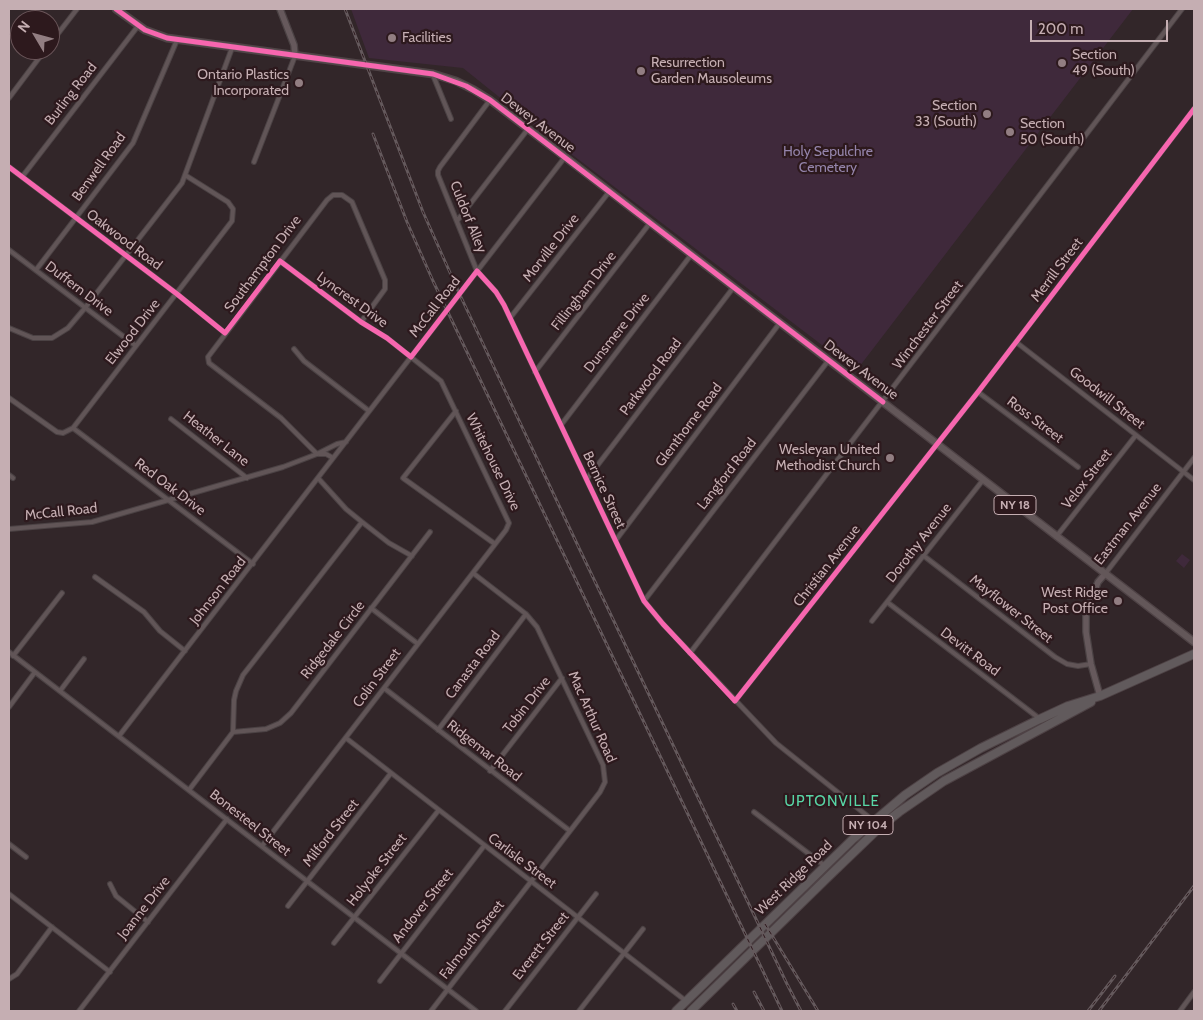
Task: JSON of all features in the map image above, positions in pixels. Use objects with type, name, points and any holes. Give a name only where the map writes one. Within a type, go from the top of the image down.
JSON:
[{"type":"highway","name":"West Ridge Road","points":[[676,1011],[825,866],[874,820],[905,795],[937,773],[981,748],[1040,719],[1068,706],[1100,696],[1194,654]]},
{"type":"highway","name":"West Ridge Road","points":[[691,1011],[880,828],[899,812],[944,781],[1100,696]]},
{"type":"main road","name":"Dewey Avenue","points":[[116,9],[152,34],[177,40],[232,48],[433,74],[466,86],[490,100],[1194,642]]},
{"type":"street","points":[[60,31],[77,9]]},
{"type":"street","points":[[254,162],[295,56],[294,45],[280,9]]},
{"type":"street","name":"Winchester Street","points":[[690,653],[1182,9]]},
{"type":"street","name":"Burling Road","points":[[22,177],[138,26]]},
{"type":"street","name":"Benwell Road","points":[[36,270],[133,143],[177,40]]},
{"type":"street","points":[[9,328],[33,338],[52,338],[68,328],[85,308],[178,188],[185,175],[232,48]]},
{"type":"street","points":[[9,98],[38,60]]},
{"type":"street","points":[[433,74],[451,119]]},
{"type":"street","name":"Culdorf Alley","points":[[478,272],[438,171],[490,100]]},
{"type":"street","name":"Merrill Street","points":[[936,444],[978,392],[1194,109]]},
{"type":"street","points":[[457,221],[528,129]]},
{"type":"street","name":"McCall Road","points":[[334,458],[565,157]]},
{"type":"street","name":"Oakwood Road","points":[[9,167],[177,294],[225,333]]},
{"type":"street","name":"Elwood Drive","points":[[73,428],[232,221],[234,213],[231,205],[224,198],[185,175]]},
{"type":"street","name":"Morville Drive","points":[[510,318],[609,192]]},
{"type":"street","name":"Southampton Drive","points":[[316,454],[281,418],[209,363],[209,354],[326,200],[336,195],[347,197],[353,205],[386,284],[381,295],[361,322]]},
{"type":"street","name":"Fillingham Drive","points":[[535,372],[650,223]]},
{"type":"street","name":"Duffern Drive","points":[[9,250],[136,346]]},
{"type":"street","name":"Dunsmere Drive","points":[[561,425],[691,255]]},
{"type":"street","name":"Lyncrest Drive","points":[[280,261],[410,357]]},
{"type":"street","name":"Bernice Street","points":[[478,272],[496,292],[510,318],[644,601],[735,701],[787,753],[874,820],[880,828]]},
{"type":"street","name":"Parkwood Road","points":[[587,479],[733,288]]},
{"type":"street","name":"Glenthorne Road","points":[[616,540],[780,324]]},
{"type":"street","name":"Goodwill Street","points":[[1016,342],[1194,480]]},
{"type":"street","points":[[294,349],[304,361],[369,411]]},
{"type":"street","name":"Whitehouse Drive","points":[[410,357],[441,381],[509,523]]},
{"type":"street","name":"Langford Road","points":[[644,601],[828,361]]},
{"type":"street","name":"Ross Street","points":[[978,392],[1078,467]]},
{"type":"street","points":[[9,398],[57,432],[63,433],[73,428]]},
{"type":"street","name":"Whitehouse Drive","points":[[456,411],[403,478],[495,544]]},
{"type":"street","name":"Heather Lane","points":[[171,419],[247,478]]},
{"type":"street","name":"Red Oak Drive","points":[[73,428],[253,564]]},
{"type":"street","name":"Velox Street","points":[[1056,537],[1136,435]]},
{"type":"street","name":"McCall Road","points":[[9,528],[92,522],[292,464],[337,444],[346,442]]},
{"type":"street","name":"Christian Avenue","points":[[735,701],[936,444]]},
{"type":"street","points":[[316,454],[326,454],[334,458]]},
{"type":"street","name":"Johnson Road","points":[[119,736],[334,458]]},
{"type":"street","name":"Eastman Avenue","points":[[1100,696],[1091,664],[1086,632],[1086,614],[1098,582],[1194,458]]},
{"type":"street","points":[[9,475],[13,478]]},
{"type":"street","points":[[318,478],[346,509],[389,543],[412,556]]},
{"type":"street","name":"Dorothy Avenue","points":[[872,621],[983,480]]},
{"type":"street","points":[[189,790],[233,732],[234,700],[243,675],[362,522]]},
{"type":"street","name":"Colin Street","points":[[262,846],[506,530],[509,523]]},
{"type":"street","name":"Ridgedale Circle","points":[[233,732],[266,729],[285,719],[430,532]]},
{"type":"street","name":"Mayflower Street","points":[[924,556],[1055,657],[1067,664],[1078,666],[1091,664]]},
{"type":"street","name":"Mac Arthur Road","points":[[473,573],[526,614],[537,627],[603,765],[605,777],[603,787],[531,882]]},
{"type":"street","points":[[95,577],[144,612],[160,631],[185,651]]},
{"type":"street","points":[[13,656],[62,593]]},
{"type":"street","name":"Devitt Road","points":[[887,602],[1040,719]]},
{"type":"street","points":[[371,608],[418,644]]},
{"type":"street","name":"Canasta Road","points":[[438,730],[526,614]]},
{"type":"street","name":"Bonesteel Street","points":[[9,652],[476,1011]]},
{"type":"street","points":[[60,692],[84,659]]},
{"type":"street","points":[[9,707],[35,672]]},
{"type":"street","name":"Tobin Drive","points":[[490,771],[562,678]]},
{"type":"street","name":"Ridgemar Road","points":[[384,688],[570,831]]},
{"type":"street","name":"Carlisle Street","points":[[346,738],[686,1001]]},
{"type":"street","name":"Milford Street","points":[[288,906],[391,774]]},
{"type":"street","name":"Holyoke Street","points":[[334,943],[438,811]]},
{"type":"street","points":[[754,812],[825,866]]},
{"type":"street","name":"Joanne Drive","points":[[79,1011],[227,819]]},
{"type":"street","points":[[9,844],[26,857]]},
{"type":"street","name":"Andover Street","points":[[380,981],[484,846]]},
{"type":"street","name":"Falmouth Street","points":[[431,1011],[531,882]]},
{"type":"street","points":[[110,884],[116,896],[148,922]]},
{"type":"street","points":[[9,894],[110,972]]},
{"type":"street","name":"Everett Street","points":[[505,1011],[596,894]]},
{"type":"street","points":[[9,979],[17,974],[52,927]]},
{"type":"street","points":[[579,1011],[642,930]]},
{"type":"street","points":[[1180,1011],[1194,992]]},
{"type":"green space","name":"Holy Sepulchre Cemetery","points":[[351,9],[1133,9],[856,371],[549,137],[463,68],[369,58]]},
{"type":"green space","points":[[1182,554],[1190,560],[1184,568],[1176,561]]},
{"type":"railway","points":[[345,9],[423,212],[460,295],[801,1011]]},
{"type":"railway","points":[[373,134],[407,222],[433,281],[782,1011]]},
{"type":"railway","points":[[1099,1011],[1194,886]]},
{"type":"railway","points":[[765,924],[818,1011]]},
{"type":"railway","points":[[1088,1011],[1115,976]]},
{"type":"railway","points":[[754,992],[764,1011]]},
{"type":"railway","points":[[733,1004],[737,1011]]},
{"type":"cycle path","points":[[116,9],[145,30],[167,38],[433,74],[466,86],[490,100],[883,402]]},
{"type":"cycle path","points":[[9,167],[177,294],[225,333],[280,261],[411,357],[477,271],[496,292],[504,305],[644,601],[735,701],[978,392],[1194,109]]},
{"type":"place","name":"Facilities","points":[[392,38]]},
{"type":"place","name":"Section 49 (South)","points":[[1062,63]]},
{"type":"place","name":"Resurrection Garden Mausoleums","points":[[641,71]]},
{"type":"place","name":"Ontario Plastics Incorporated","points":[[299,83]]},
{"type":"place","name":"Section 33 (South)","points":[[987,114]]},
{"type":"place","name":"Section 50 (South)","points":[[1010,132]]},
{"type":"place","name":"Wesleyan United Methodist Church","points":[[890,458]]},
{"type":"place","name":"West Ridge Post Office","points":[[1118,601]]},
{"type":"district","name":"UPTONVILLE","points":[[832,802]]}]
